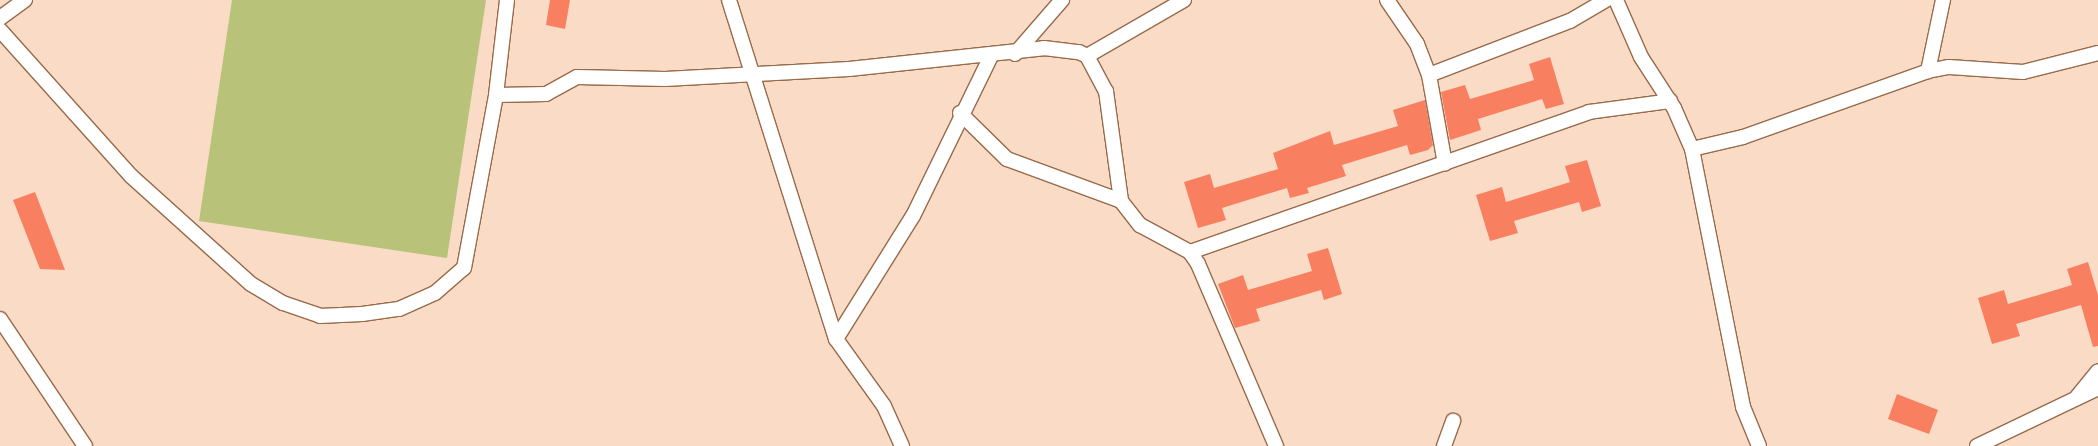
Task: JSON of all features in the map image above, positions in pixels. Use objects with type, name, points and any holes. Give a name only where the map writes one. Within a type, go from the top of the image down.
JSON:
[{"type":"lane","points":[[0,18],[25,0]]},
{"type":"lane","points":[[0,30],[131,176],[210,251],[259,289],[320,316],[399,309],[435,293],[464,268],[496,95],[507,0]]},
{"type":"lane","points":[[729,0],[751,75],[836,339],[884,406],[902,446]]},
{"type":"lane","points":[[1014,54],[1062,0]]},
{"type":"lane","points":[[496,95],[546,94],[577,77],[665,80],[751,75],[1014,54],[1044,48],[1087,56],[1184,0]]},
{"type":"lane","points":[[1387,0],[1417,44],[1429,75],[1445,164]]},
{"type":"lane","points":[[1429,75],[1570,21],[1606,0]]},
{"type":"lane","points":[[1616,0],[1641,57],[1670,101],[1692,149],[1743,407],[1759,446]]},
{"type":"lane","points":[[1928,71],[1944,0]]},
{"type":"lane","points":[[1692,149],[1743,137],[1928,71],[1950,67],[2023,72],[2098,53]]},
{"type":"lane","points":[[836,339],[913,216],[960,113],[991,56]]},
{"type":"lane","points":[[1087,56],[1106,91],[1121,201],[1140,225],[1190,252],[1240,354],[1276,446]]},
{"type":"lane","points":[[1190,252],[1589,112],[1670,101]]},
{"type":"lane","points":[[960,113],[1007,159],[1121,201]]},
{"type":"lane","points":[[0,319],[85,446]]},
{"type":"lane","points":[[2075,400],[2098,370]]},
{"type":"lane","points":[[1977,446],[2098,388]]},
{"type":"lane","points":[[1444,446],[1453,421]]},
{"type":"green space","points":[[232,0],[486,0],[447,258],[199,221]]},
{"type":"building","points":[[550,0],[570,0],[565,29],[546,25]]},
{"type":"building","points":[[1550,57],[1564,104],[1546,109],[1542,99],[1478,119],[1481,130],[1450,140],[1441,92],[1465,85],[1470,99],[1534,80],[1529,64]]},
{"type":"building","points":[[1425,100],[1433,145],[1428,150],[1410,155],[1407,145],[1342,165],[1346,176],[1307,188],[1309,193],[1290,198],[1287,188],[1222,208],[1226,220],[1198,228],[1184,182],[1210,174],[1214,188],[1278,169],[1273,153],[1330,131],[1334,145],[1398,126],[1393,110]]},
{"type":"building","points":[[1587,160],[1601,206],[1582,212],[1579,202],[1514,221],[1518,233],[1490,241],[1476,195],[1502,187],[1506,202],[1570,182],[1565,166]]},
{"type":"building","points":[[35,192],[65,270],[40,269],[13,200]]},
{"type":"building","points":[[1328,248],[1342,294],[1324,300],[1321,290],[1256,309],[1260,321],[1235,328],[1218,284],[1243,275],[1248,290],[1312,271],[1307,254]]},
{"type":"building","points":[[2088,262],[2098,295],[2098,346],[2093,347],[2081,305],[2016,324],[2020,336],[1992,344],[1978,298],[2004,290],[2008,304],[2072,285],[2067,269]]},
{"type":"building","points":[[1897,394],[1938,410],[1929,434],[1888,419]]}]
